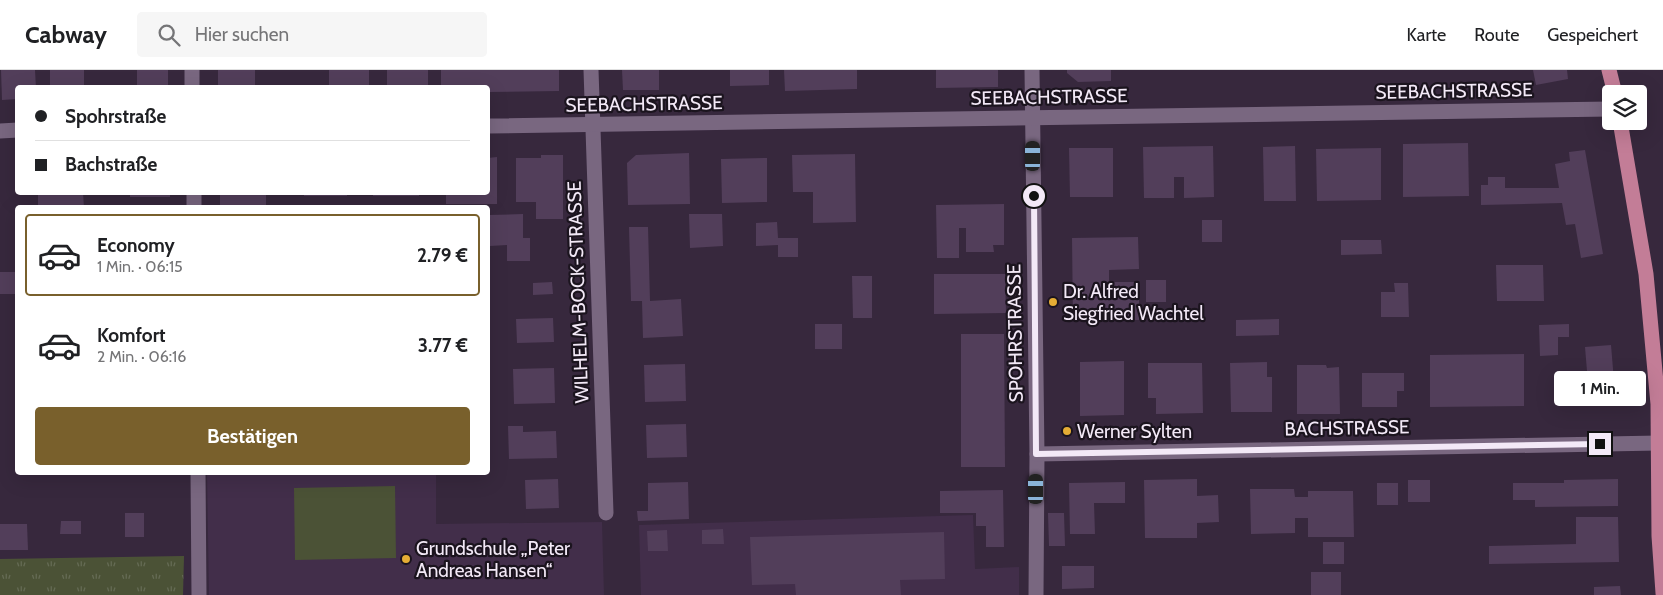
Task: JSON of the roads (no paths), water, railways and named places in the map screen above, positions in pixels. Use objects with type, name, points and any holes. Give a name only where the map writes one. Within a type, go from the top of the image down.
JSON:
[{"type":"main road","points":[[1609,70],[1612,85]]},
{"type":"main road","points":[[1622,130],[1646,274],[1658,404],[1659,536],[1663,592]]},
{"type":"street","points":[[192,70],[192,85]]},
{"type":"street","name":"WILHELM-BOCK-STRASSE","points":[[591,70],[606,513]]},
{"type":"street","name":"SPOHRSTRASSE","points":[[1032,70],[1036,595]]},
{"type":"street","name":"SEEBACHSTRASSE","points":[[490,126],[1602,109]]},
{"type":"street","points":[[0,131],[15,130]]},
{"type":"street","name":"BACHSTRASSE","points":[[1036,454],[1659,443]]},
{"type":"street","points":[[198,475],[199,595]]},
{"type":"place","name":"Dr. Alfred Siegfried Wachtel","points":[[1053,302]]},
{"type":"place","name":"Werner Sylten","points":[[1067,431]]},
{"type":"place","name":"Grundschule „Peter Andreas Hansen“","points":[[406,559]]}]
